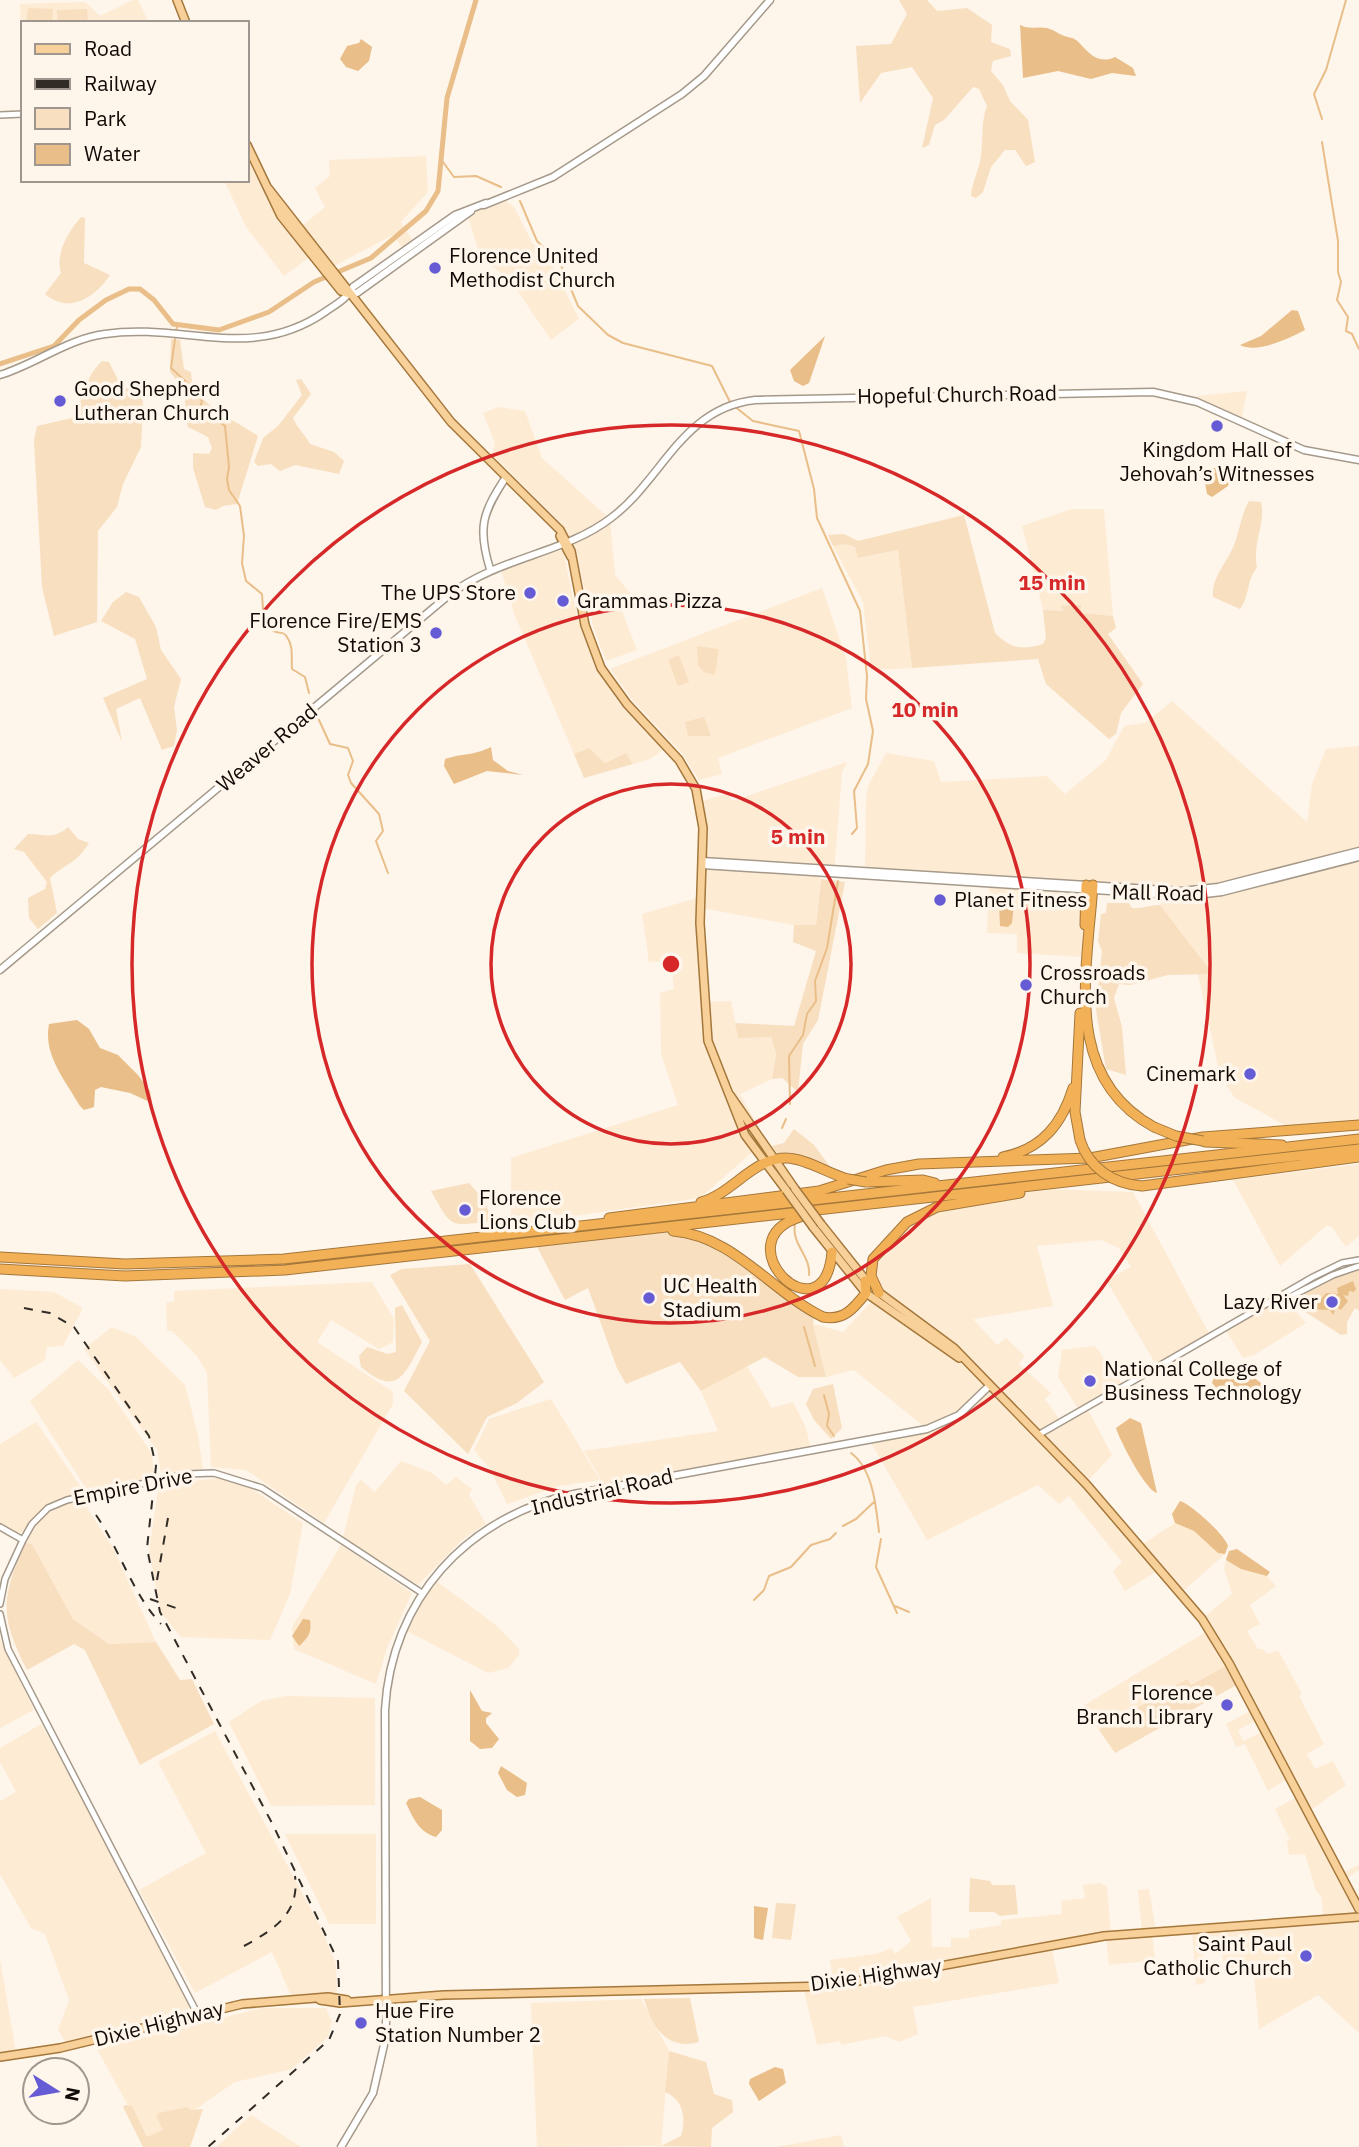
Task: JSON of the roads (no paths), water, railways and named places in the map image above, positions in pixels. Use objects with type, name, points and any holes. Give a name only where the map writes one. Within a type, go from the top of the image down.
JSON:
[{"type":"highway","points":[[1089,888],[1075,1117],[1080,1140],[1091,1162],[1104,1174],[1119,1182],[1142,1186],[1359,1157]]},
{"type":"highway","points":[[1089,888],[1085,1010],[1089,1045],[1099,1071],[1115,1094],[1154,1127],[1176,1136],[1203,1142],[1269,1142],[1290,1146]]},
{"type":"highway","points":[[502,1235],[522,1229],[807,1193],[892,1169],[1006,1157],[1039,1142],[1052,1132],[1064,1112],[1077,1073]]},
{"type":"highway","points":[[951,1162],[1090,1158],[1216,1136],[1359,1125]]},
{"type":"highway","points":[[0,1257],[125,1264],[226,1263],[502,1235],[1359,1139]]},
{"type":"highway","points":[[0,1269],[125,1276],[227,1274],[1359,1149]]},
{"type":"highway","points":[[657,1211],[714,1197],[770,1162],[793,1159],[848,1179],[866,1182],[923,1180],[944,1185]]},
{"type":"highway","points":[[879,1293],[871,1276],[873,1259],[894,1233],[913,1218],[943,1206],[1046,1189],[1060,1183]]},
{"type":"highway","points":[[811,1211],[787,1222],[776,1233],[771,1252],[775,1268],[786,1281],[796,1286],[816,1286],[829,1275],[832,1252]]},
{"type":"highway","points":[[653,1229],[689,1233],[717,1243],[823,1317],[845,1315],[866,1293],[865,1281]]},
{"type":"main road","points":[[177,0],[185,21]]},
{"type":"main road","points":[[0,375],[94,336],[134,332],[247,340],[283,332],[310,321],[349,294],[357,293],[458,219],[486,204],[553,177],[682,94],[704,76],[770,0]]},
{"type":"main road","points":[[248,147],[268,188],[317,251],[328,270]]},
{"type":"main road","points":[[268,188],[269,196],[301,242],[349,294],[451,422],[557,528],[571,557],[585,625],[603,671],[627,704],[679,760],[694,785],[702,820],[700,923],[706,1031],[711,1054],[729,1094],[736,1099],[786,1190],[865,1281],[939,1335],[1038,1435],[1123,1526],[1210,1630],[1359,1909]]},
{"type":"main road","points":[[288,225],[300,229]]},
{"type":"main road","points":[[301,242],[317,251]]},
{"type":"main road","name":"Hopeful Church Road","points":[[565,541],[593,529],[624,507],[695,424],[723,407],[738,402],[1153,392],[1197,402],[1304,450],[1359,460]]},
{"type":"main road","points":[[490,569],[482,542],[482,523],[506,477]]},
{"type":"main road","name":"Weaver Road","points":[[0,970],[435,606],[490,569],[565,541]]},
{"type":"main road","name":"Mall Road","points":[[1089,888],[1182,891],[1208,889],[1359,851]]},
{"type":"main road","name":"Mall Road","points":[[702,863],[1212,894],[1359,857]]},
{"type":"main road","points":[[770,1162],[795,1189],[832,1252],[866,1293],[963,1360]]},
{"type":"main road","name":"Industrial Road","points":[[341,2147],[366,2107],[376,2082],[386,2036],[386,1696],[397,1643],[422,1593],[449,1559],[496,1522],[535,1504],[577,1493],[928,1429],[959,1415],[989,1386]]},
{"type":"main road","name":"Dixie Highway","points":[[0,2057],[60,2048],[242,2004],[831,1986],[1104,1936],[1359,1917]]},
{"type":"street","points":[[0,115],[21,114]]},
{"type":"street","points":[[1038,1435],[1326,1270],[1359,1260]]},
{"type":"street","points":[[1232,1325],[1332,1275],[1359,1266]]},
{"type":"street","name":"Empire Drive","points":[[0,1604],[5,1578],[23,1540],[36,1519],[60,1502],[180,1476],[214,1473],[262,1488],[422,1593]]},
{"type":"street","points":[[0,1527],[23,1540]]},
{"type":"street","points":[[0,1614],[8,1649],[198,2015]]},
{"type":"water","points":[[1020,25],[1047,28],[1072,38],[1100,59],[1115,57],[1133,68],[1136,76],[1112,73],[1091,79],[1058,71],[1023,78]]},
{"type":"water","points":[[361,39],[372,47],[369,61],[358,71],[346,67],[340,59],[347,46],[359,43]]},
{"type":"water","points":[[1292,310],[1298,311],[1305,330],[1282,341],[1256,348],[1240,345],[1261,336]]},
{"type":"water","points":[[825,336],[809,383],[803,386],[794,381],[790,370]]},
{"type":"water","points":[[1210,468],[1226,469],[1232,474],[1228,486],[1212,497],[1207,494],[1204,477]]},
{"type":"water","points":[[491,747],[493,760],[508,771],[523,775],[487,771],[454,784],[444,766],[445,759]]},
{"type":"water","points":[[1005,898],[1014,903],[1012,923],[1008,927],[1000,926],[999,903]]},
{"type":"water","points":[[77,1020],[89,1029],[100,1048],[118,1055],[138,1075],[150,1091],[152,1103],[130,1093],[101,1087],[95,1090],[94,1107],[84,1110],[80,1106],[52,1057],[48,1035],[49,1024]]},
{"type":"water","points":[[1353,1281],[1356,1289],[1354,1292],[1349,1291],[1348,1296],[1343,1295],[1348,1301],[1341,1310],[1336,1307],[1341,1300],[1339,1296],[1331,1300],[1336,1301],[1330,1304],[1330,1309],[1335,1311],[1333,1315],[1330,1310],[1310,1309],[1311,1299],[1321,1299],[1326,1293],[1338,1294],[1337,1288]]},
{"type":"water","points":[[1222,1370],[1249,1374],[1261,1383],[1262,1387],[1245,1392],[1219,1391],[1212,1383],[1216,1372]]},
{"type":"water","points":[[1130,1418],[1141,1423],[1157,1493],[1140,1475],[1116,1428]]},
{"type":"water","points":[[1180,1501],[1199,1514],[1221,1535],[1228,1546],[1225,1554],[1218,1553],[1194,1531],[1175,1523],[1172,1514]]},
{"type":"water","points":[[1237,1549],[1270,1572],[1267,1576],[1241,1569],[1226,1560],[1229,1551]]},
{"type":"water","points":[[303,1619],[310,1620],[310,1632],[299,1646],[292,1636]]},
{"type":"water","points":[[470,1690],[482,1711],[492,1713],[486,1718],[486,1723],[499,1739],[492,1748],[480,1749],[470,1741]]},
{"type":"water","points":[[501,1766],[527,1783],[525,1795],[517,1797],[507,1790],[498,1773]]},
{"type":"water","points":[[420,1797],[442,1810],[442,1830],[436,1837],[421,1828],[406,1803],[409,1799]]},
{"type":"water","points":[[754,1906],[768,1908],[763,1940],[754,1938]]},
{"type":"water","points":[[775,2067],[783,2069],[786,2083],[759,2101],[749,2084],[750,2079]]},
{"type":"waterway","points":[[0,364],[54,346],[79,320],[106,300],[129,289],[140,289],[154,300],[173,324],[219,330],[269,312],[314,282],[371,258],[426,211],[438,191],[447,98],[476,0]]},
{"type":"waterway","points":[[1322,119],[1314,94],[1326,70],[1346,0]]},
{"type":"waterway","points":[[1322,142],[1338,241],[1338,272],[1341,282],[1337,300],[1348,317],[1346,331],[1352,334],[1359,349]]},
{"type":"waterway","points":[[443,162],[454,177],[476,176],[501,187]]},
{"type":"waterway","points":[[520,201],[537,241],[561,265],[578,306],[608,335],[623,343],[712,366],[730,402]]},
{"type":"waterway","points":[[176,330],[178,325]]},
{"type":"waterway","points":[[175,339],[171,368],[197,392],[202,401],[200,408],[225,426],[229,467],[227,479],[229,490],[240,506],[244,536],[242,563],[246,581],[262,594],[269,628],[284,634],[289,641],[292,669],[305,677],[309,693]]},
{"type":"waterway","points":[[734,406],[753,421],[799,431],[814,489],[817,518],[860,611],[867,676],[866,699],[873,731],[868,764],[854,791],[857,828],[852,834]]},
{"type":"waterway","points":[[319,720],[330,744],[348,748],[353,761],[348,775],[351,783],[379,814],[383,831],[376,841],[388,873]]},
{"type":"waterway","points":[[790,1104],[789,1056],[803,1035],[807,1014],[816,1001],[815,981],[827,948],[838,881]]},
{"type":"waterway","points":[[782,1128],[786,1119]]},
{"type":"waterway","points":[[795,1224],[796,1238],[807,1262],[809,1275]]},
{"type":"waterway","points":[[804,1327],[815,1366]]},
{"type":"waterway","points":[[824,1395],[829,1414],[827,1426],[834,1436]]},
{"type":"waterway","points":[[851,1453],[869,1478],[879,1532]]},
{"type":"waterway","points":[[843,1526],[856,1519],[875,1501]]},
{"type":"waterway","points":[[754,1600],[764,1590],[769,1576],[791,1567],[811,1545],[830,1539],[836,1533]]},
{"type":"waterway","points":[[881,1539],[876,1567],[897,1613]]},
{"type":"waterway","points":[[895,1606],[909,1612]]},
{"type":"railway","points":[[24,1308],[50,1313],[74,1327],[149,1436],[156,1466],[147,1548],[160,1612],[273,1825],[338,1961],[340,2014],[329,2040],[208,2147]]},
{"type":"railway","points":[[96,1515],[142,1599],[161,1624]]},
{"type":"railway","points":[[157,1580],[168,1518]]},
{"type":"railway","points":[[150,1599],[176,1608]]},
{"type":"railway","points":[[244,1946],[265,1934],[289,1911],[293,1901],[295,1876]]},
{"type":"place","name":"Florence United Methodist Church","points":[[435,268]]},
{"type":"place","name":"Good Shepherd Lutheran Church","points":[[60,401]]},
{"type":"place","name":"Kingdom Hall of Jehovah’s Witnesses","points":[[1217,426]]},
{"type":"place","name":"The UPS Store","points":[[530,593]]},
{"type":"place","name":"Grammas Pizza","points":[[563,601]]},
{"type":"place","name":"Florence Fire/EMS Station 3","points":[[436,633]]},
{"type":"place","name":"Planet Fitness","points":[[940,900]]},
{"type":"place","name":"Crossroads Church","points":[[1026,985]]},
{"type":"place","name":"Cinemark","points":[[1250,1074]]},
{"type":"place","name":"Florence Lions Club","points":[[465,1210]]},
{"type":"place","name":"UC Health Stadium","points":[[649,1298]]},
{"type":"place","name":"Lazy River","points":[[1332,1302]]},
{"type":"place","name":"National College of Business Technology","points":[[1090,1381]]},
{"type":"place","name":"Florence Branch Library","points":[[1227,1705]]},
{"type":"place","name":"Saint Paul Catholic Church","points":[[1306,1956]]},
{"type":"place","name":"Hue Fire Station Number 2","points":[[361,2023]]}]
